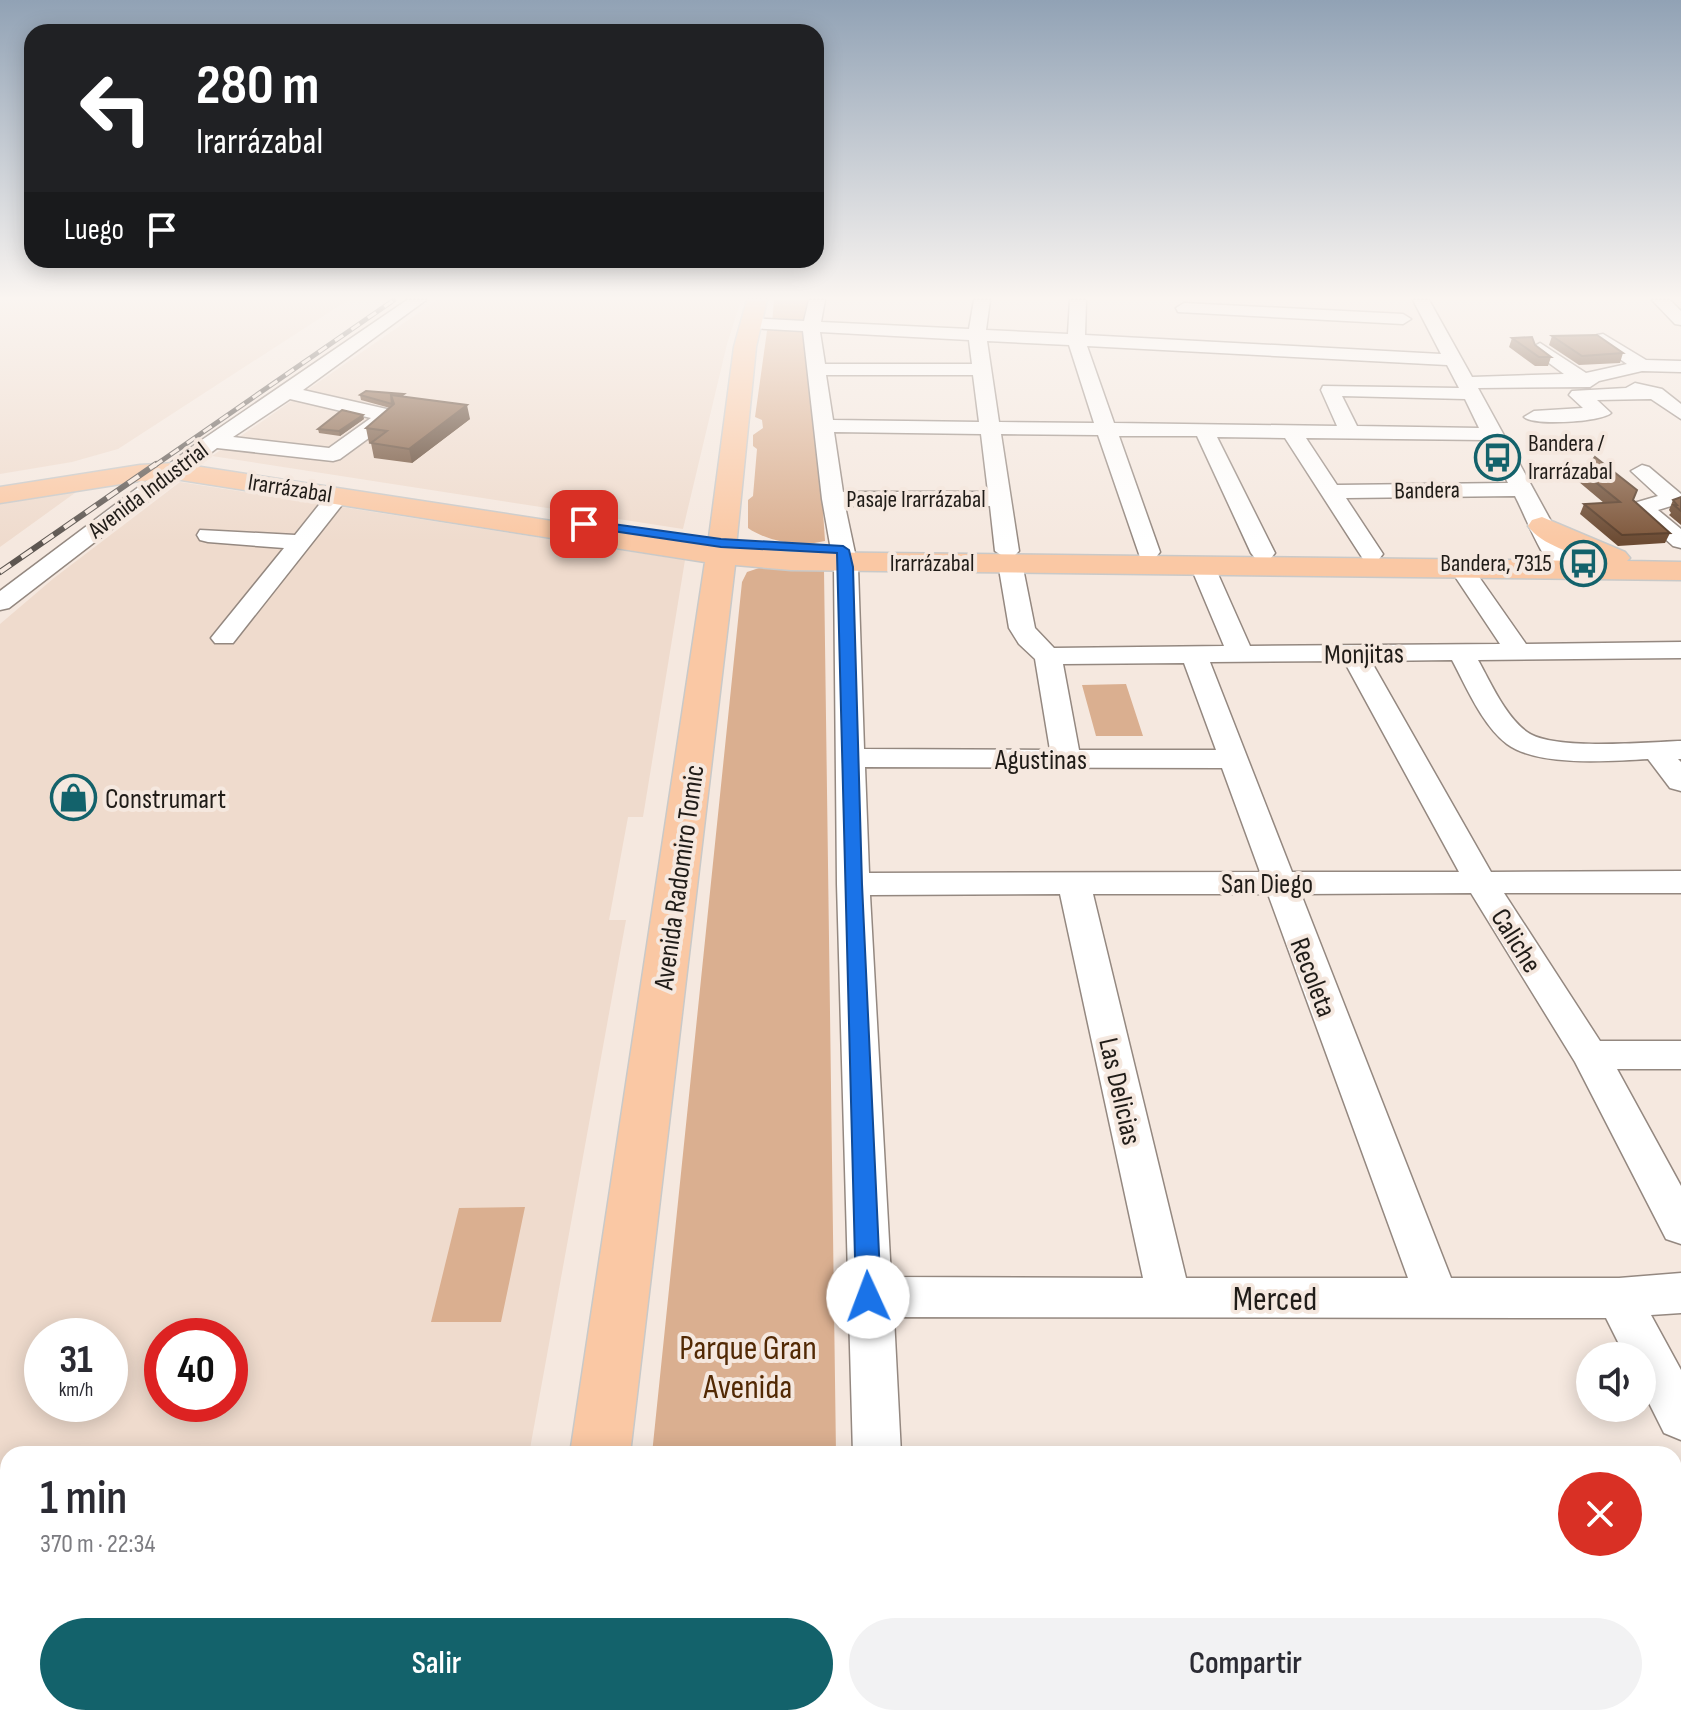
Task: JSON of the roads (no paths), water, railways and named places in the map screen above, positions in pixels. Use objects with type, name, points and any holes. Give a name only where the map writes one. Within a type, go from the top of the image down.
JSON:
[{"type":"main road","name":"Avenida Radomiro Tomic","points":[[601,1446],[744,381]]},
{"type":"main road","name":"Irarrázabal","points":[[0,484],[131,464],[181,466],[721,550]]},
{"type":"main road","name":"Irarrázabal","points":[[0,495],[181,466],[338,496],[721,550],[844,556],[1009,557],[1202,565],[1462,569],[1615,558],[1678,571]]},
{"type":"main road","points":[[1542,526],[1580,546],[1615,558]]},
{"type":"main road","name":"Irarrázabal","points":[[1009,557],[1148,552],[1371,554],[1678,571]]},
{"type":"street","name":"Avenida Industrial","points":[[0,603],[213,441],[305,381]]},
{"type":"street","points":[[819,381],[833,499],[844,556],[868,1297],[877,1446]]},
{"type":"street","points":[[983,381],[998,499],[1019,626],[1032,648],[1048,656],[1066,759]]},
{"type":"street","points":[[1090,381],[1148,552]]},
{"type":"street","points":[[1464,381],[1563,563]]},
{"type":"street","points":[[1350,433],[1330,390],[1468,389],[1565,381]]},
{"type":"street","points":[[1591,381],[1655,393],[1681,413]]},
{"type":"street","points":[[213,441],[333,455],[385,417],[384,414],[344,408],[319,398],[287,393]]},
{"type":"street","points":[[1534,417],[1601,413],[1579,395],[1655,393]]},
{"type":"street","points":[[824,426],[1493,434]]},
{"type":"street","points":[[1204,431],[1263,553]]},
{"type":"street","points":[[1292,432],[1371,554]]},
{"type":"street","points":[[1642,471],[1673,498],[1642,508],[1681,541]]},
{"type":"street","name":"Bandera","points":[[1332,492],[1522,489]]},
{"type":"street","points":[[224,638],[338,496]]},
{"type":"street","name":"Pasaje Irarrázabal","points":[[833,499],[998,499]]},
{"type":"street","points":[[208,535],[301,542]]},
{"type":"street","points":[[1202,565],[1240,654]]},
{"type":"street","points":[[1462,569],[1519,652]]},
{"type":"street","name":"Monjitas","points":[[1048,656],[1681,650]]},
{"type":"street","points":[[1460,652],[1515,737],[1535,748],[1553,750],[1668,750],[1681,782]]},
{"type":"street","name":"Caliche","points":[[1353,653],[1481,883],[1590,1055],[1681,1226]]},
{"type":"street","name":"Recoleta","points":[[1194,655],[1437,1298]]},
{"type":"street","name":"Agustinas","points":[[850,758],[1233,759]]},
{"type":"street","name":"San Diego","points":[[853,884],[1681,882]]},
{"type":"street","name":"Las Delicias","points":[[1074,884],[1169,1298]]},
{"type":"street","points":[[1590,1055],[1681,1055]]},
{"type":"street","name":"Merced","points":[[868,1297],[1619,1298],[1681,1293]]},
{"type":"street","points":[[1619,1298],[1681,1417]]},
{"type":"railway","points":[[154,466],[278,381]]},
{"type":"railway","points":[[0,572],[156,464]]},
{"type":"place","name":"Bandera / Irarrázabal","points":[[1497,457]]},
{"type":"place","name":"Bandera, 7315","points":[[1583,563]]},
{"type":"place","name":"Construmart","points":[[74,798]]},
{"type":"park label","name":"Parque Gran Avenida","points":[[748,1366]]}]
